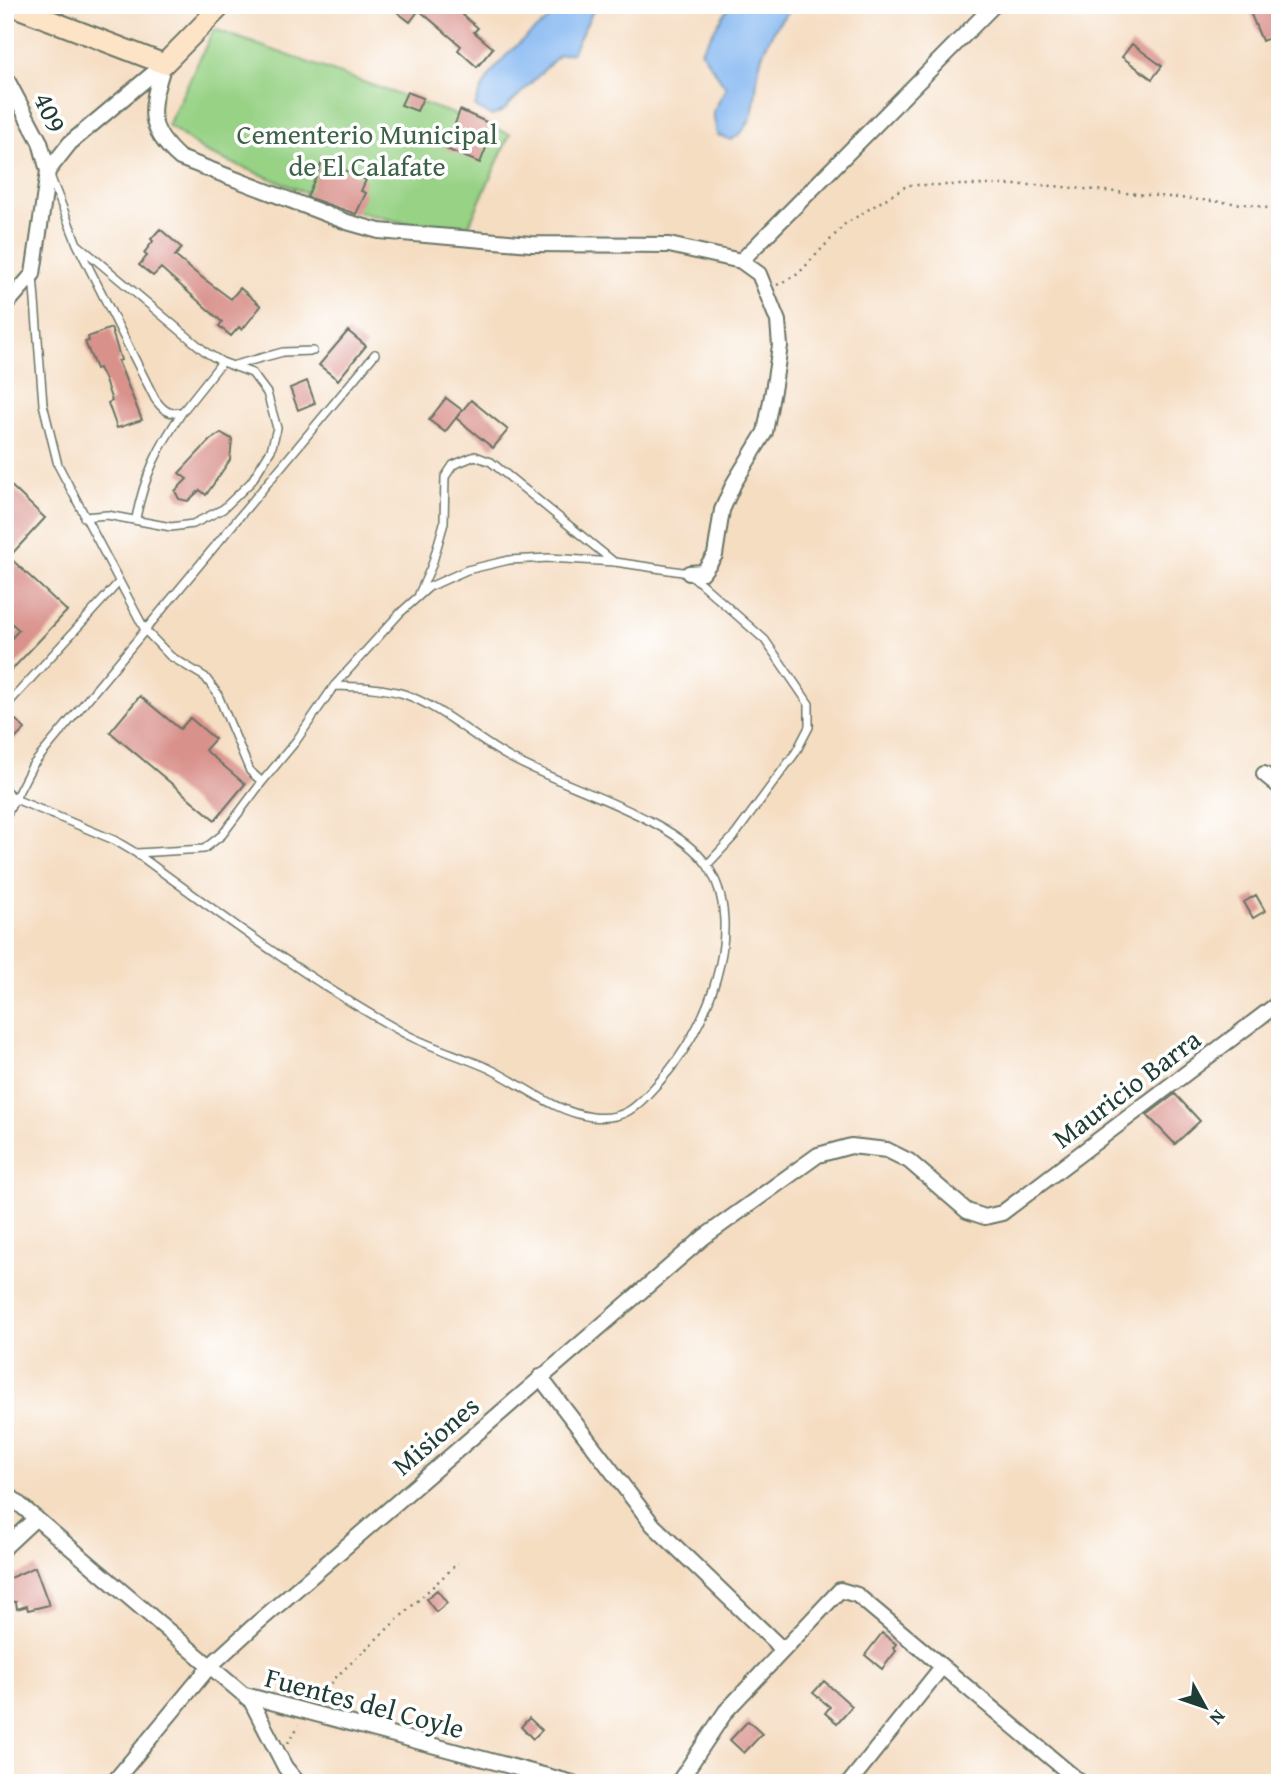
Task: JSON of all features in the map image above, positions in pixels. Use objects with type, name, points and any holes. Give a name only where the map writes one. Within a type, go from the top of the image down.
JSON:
[{"type":"main road","points":[[10,5],[164,64],[222,5]]},
{"type":"street","points":[[741,261],[994,5]]},
{"type":"street","points":[[5,306],[33,274],[48,171],[69,143],[164,64]]},
{"type":"street","points":[[164,64],[154,99],[152,123],[164,144],[180,158],[347,222],[407,234],[531,244],[669,245],[741,261],[759,274],[768,290],[778,321],[780,345],[765,432],[734,483],[722,510],[715,555],[703,572],[689,573]]},
{"type":"street","name":"409","points":[[5,76],[35,131],[48,171]]},
{"type":"street","points":[[1264,774],[1280,787]]},
{"type":"street","name":"Mauricio Barra","points":[[818,1155],[851,1146],[887,1150],[909,1161],[967,1211],[985,1217],[1002,1213],[1280,1002]]},
{"type":"street","name":"Misiones","points":[[113,1783],[210,1665],[704,1237],[818,1155]]},
{"type":"street","points":[[540,1377],[653,1525],[782,1649]]},
{"type":"street","name":"Fuentes del Coyle","points":[[5,1492],[244,1695],[573,1783]]},
{"type":"street","points":[[5,1547],[36,1518]]},
{"type":"street","points":[[678,1783],[726,1711],[840,1590],[857,1595],[1080,1783]]},
{"type":"street","points":[[849,1783],[942,1668]]},
{"type":"street","points":[[244,1695],[251,1701],[280,1759],[298,1783]]},
{"type":"street","points":[[5,1779],[17,1783]]},
{"type":"lane","points":[[48,171],[77,244],[155,399],[164,411],[175,414],[183,411]]},
{"type":"lane","points":[[77,244],[207,353],[222,362],[252,373],[267,393],[276,428],[271,450],[251,482],[223,509],[192,524],[171,527],[149,524],[136,518],[107,515],[84,517]]},
{"type":"lane","points":[[33,274],[43,404],[58,465],[145,630],[170,656],[205,677],[217,693],[250,771],[262,782]]},
{"type":"lane","points":[[233,365],[283,352],[313,351]]},
{"type":"lane","points":[[5,818],[32,766],[375,354]]},
{"type":"lane","points":[[136,518],[143,483],[155,453],[183,411],[222,362]]},
{"type":"lane","points":[[418,597],[432,565],[444,523],[445,477],[453,465],[475,456],[491,462],[615,562]]},
{"type":"lane","points":[[136,853],[204,849],[222,835],[296,741],[334,686],[429,587],[467,570],[509,560],[549,558],[615,562],[689,573],[765,640],[809,704],[809,727],[796,752],[735,835],[707,866]]},
{"type":"lane","points":[[5,707],[119,582]]},
{"type":"lane","points":[[5,790],[15,799],[114,840],[136,853],[264,944],[398,1030],[488,1068],[571,1112],[607,1118],[628,1114],[681,1059],[703,1021],[716,973],[724,907],[707,866],[687,842],[662,827],[509,757],[405,695],[380,688],[334,686]]},
{"type":"path","points":[[768,290],[798,274],[845,224],[908,185],[1042,185],[1254,205],[1280,211]]},
{"type":"path","points":[[280,1759],[295,1729],[338,1675],[458,1563]]},
{"type":"green space","name":"Cementerio Municipal de El Calafate","points":[[214,29],[510,134],[469,225],[418,226],[346,209],[205,152],[168,125]]},
{"type":"water","points":[[568,5],[596,5],[572,53],[559,55],[503,111],[492,116],[475,107],[481,91],[500,62],[526,37]]},
{"type":"water","points":[[730,5],[794,5],[766,44],[750,120],[731,140],[717,135],[713,112],[726,88],[701,51]]},
{"type":"building","points":[[388,5],[451,5],[478,28],[474,32],[493,48],[477,67],[458,50],[461,46],[419,10],[410,22]]},
{"type":"building","points":[[1247,5],[1280,5],[1280,34],[1262,41]]},
{"type":"building","points":[[1132,44],[1162,66],[1152,79],[1122,57]]},
{"type":"building","points":[[407,92],[423,98],[417,111],[401,105]]},
{"type":"building","points":[[460,110],[495,126],[480,163],[446,149]]},
{"type":"building","points":[[323,160],[366,180],[361,191],[366,193],[356,214],[307,197]]},
{"type":"building","points":[[160,229],[182,248],[175,256],[196,273],[231,299],[240,288],[261,306],[242,330],[239,327],[231,336],[219,326],[222,322],[161,268],[153,276],[139,265],[147,256],[144,253],[153,241],[151,239]]},
{"type":"building","points":[[111,328],[121,360],[118,361],[142,420],[117,428],[108,403],[112,401],[104,378],[99,368],[96,369],[85,342],[89,341],[88,337]]},
{"type":"building","points":[[348,331],[366,346],[338,380],[319,365]]},
{"type":"building","points":[[307,381],[315,403],[298,410],[290,388]]},
{"type":"building","points":[[446,398],[462,410],[445,432],[429,420]]},
{"type":"building","points":[[471,400],[508,430],[493,448],[456,418]]},
{"type":"building","points":[[221,433],[232,439],[230,460],[206,495],[200,490],[188,501],[179,499],[175,491],[187,479],[179,473],[210,440]]},
{"type":"building","points":[[5,480],[45,518],[9,557],[67,611],[5,677],[5,645],[19,630],[5,617]]},
{"type":"building","points":[[140,696],[180,729],[190,718],[215,739],[205,750],[245,784],[215,820],[110,732]]},
{"type":"building","points":[[16,720],[25,729],[5,749],[5,730]]},
{"type":"building","points":[[1256,895],[1265,911],[1253,918],[1244,902]]},
{"type":"building","points":[[1175,1094],[1200,1121],[1175,1144],[1147,1115]]},
{"type":"building","points":[[35,1567],[49,1605],[28,1610],[27,1606],[17,1609],[16,1602],[5,1601],[5,1580]]},
{"type":"building","points":[[437,1590],[447,1603],[436,1612],[426,1599]]},
{"type":"building","points":[[882,1633],[896,1644],[893,1648],[896,1651],[882,1669],[865,1655]]},
{"type":"building","points":[[824,1681],[852,1706],[837,1723],[825,1713],[830,1707],[813,1693]]},
{"type":"building","points":[[529,1718],[542,1730],[533,1739],[521,1727]]},
{"type":"building","points":[[748,1721],[762,1734],[744,1753],[730,1740]]}]
